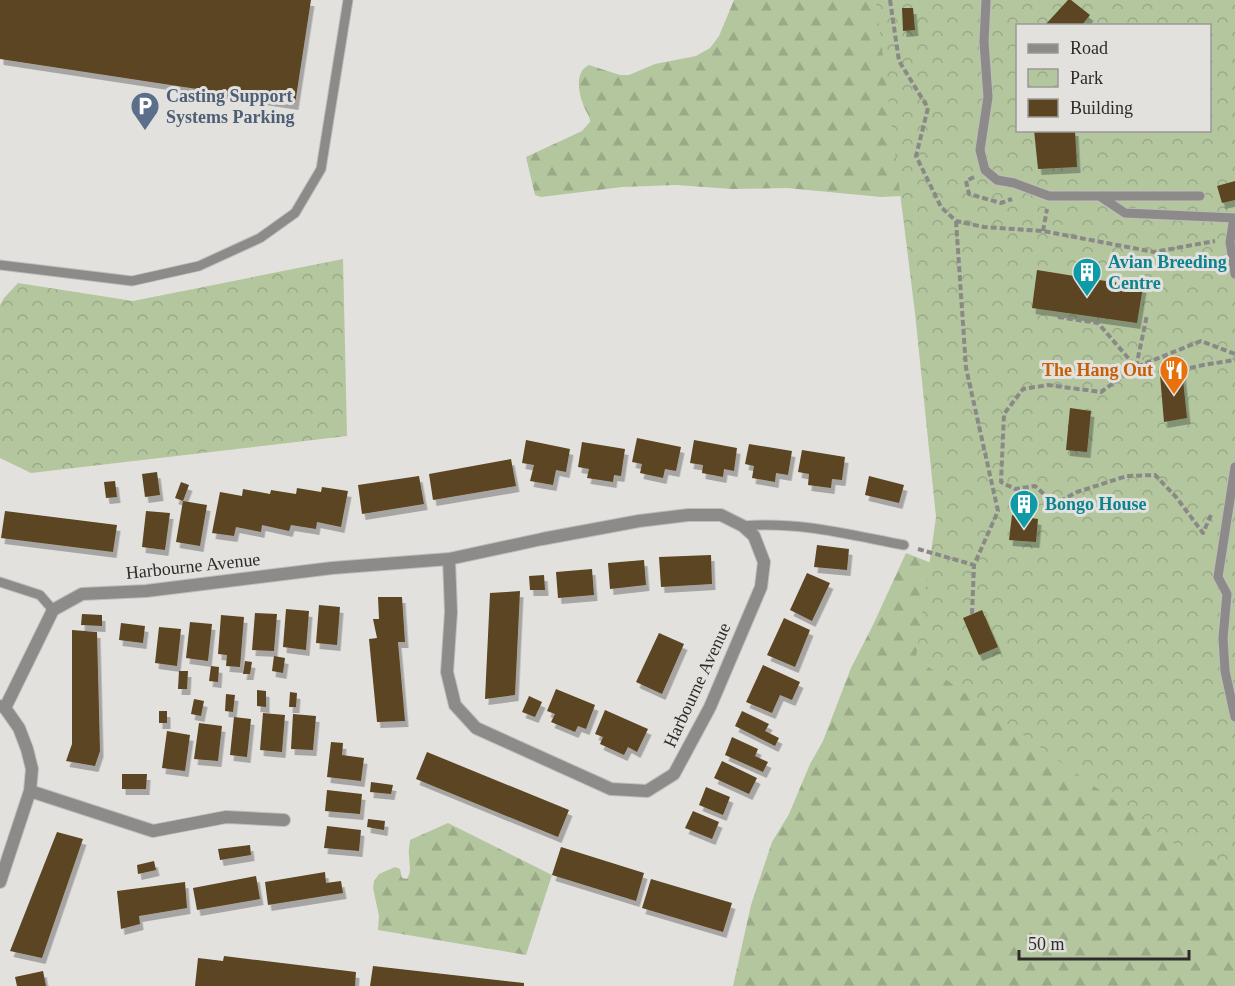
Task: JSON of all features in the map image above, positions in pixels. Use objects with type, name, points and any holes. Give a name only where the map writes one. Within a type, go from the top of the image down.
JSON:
[{"type":"street","name":"Harbourne Avenue","points":[[53,610],[82,594],[146,591],[332,568],[449,559],[639,521],[688,515],[721,515],[743,526],[754,536],[764,562],[761,587],[710,707],[674,774],[647,791],[611,789],[476,728],[455,705],[447,672],[451,612],[449,559]]},
{"type":"street","points":[[0,882],[30,791],[32,769],[19,728],[3,707],[53,610]]},
{"type":"street","points":[[30,791],[153,831],[226,817],[284,820]]},
{"type":"lane","points":[[0,265],[132,281],[199,266],[260,237],[295,213],[321,169],[348,0]]},
{"type":"lane","points":[[986,0],[984,42],[988,97],[980,150],[985,170],[997,180],[1014,183],[1049,196],[1200,196]]},
{"type":"lane","points":[[1100,196],[1125,213],[1234,218],[1230,242],[1235,274]]},
{"type":"lane","points":[[1235,467],[1218,577],[1227,594],[1223,639],[1225,671],[1235,717]]},
{"type":"lane","points":[[743,526],[771,523],[805,526],[904,545]]},
{"type":"lane","points":[[0,582],[40,595],[53,610]]},
{"type":"path","points":[[956,221],[966,368],[998,511],[974,565],[972,614]]},
{"type":"path","points":[[1136,367],[1147,315]]},
{"type":"path","points":[[1058,317],[1098,323],[1136,367]]},
{"type":"path","points":[[1215,505],[1203,533],[1176,497],[1155,475],[1127,476],[1077,492],[1055,504],[1035,486],[1015,489],[1001,482],[1005,414],[1023,389],[1048,384],[1101,392],[1136,367],[1201,341],[1235,354]]},
{"type":"path","points":[[1165,356],[1172,372],[1203,364],[1235,360]]},
{"type":"path","points":[[904,545],[974,565]]},
{"type":"green space","points":[[734,0],[1068,0],[1022,24],[1016,24],[1016,131],[901,196],[881,197],[787,188],[733,189],[676,185],[622,187],[541,197],[535,195],[526,157],[582,131],[590,122],[579,88],[581,72],[585,68],[589,65],[620,75],[629,75],[655,64],[696,56],[710,48],[719,36]]},
{"type":"green space","points":[[876,0],[1235,0],[1235,867],[1183,850],[916,658],[936,517],[915,313]]},
{"type":"green space","points":[[343,259],[347,436],[31,473],[0,458],[0,305],[18,283],[133,301]]},
{"type":"green space","points":[[1235,539],[1235,986],[733,986],[751,905],[772,842],[789,814],[810,764],[823,741],[851,668],[906,553],[934,564]]},
{"type":"green space","points":[[448,823],[552,875],[526,955],[378,930],[379,916],[373,888],[374,881],[379,874],[395,867],[400,869],[402,878],[407,879],[410,870],[410,840]]},
{"type":"building","points":[[0,0],[311,0],[295,104],[0,59]]},
{"type":"building","points":[[1068,0],[1090,15],[1083,24],[1046,24]]},
{"type":"building","points":[[902,8],[913,8],[915,30],[903,31]]},
{"type":"building","points":[[1034,132],[1075,132],[1077,167],[1038,169]]},
{"type":"building","points":[[1235,181],[1235,200],[1222,203],[1217,186]]},
{"type":"building","name":"Avian Breeding Centre","points":[[1037,270],[1143,287],[1137,323],[1032,308]]},
{"type":"building","name":"The Hang Out","points":[[1182,370],[1187,418],[1164,422],[1160,375]]},
{"type":"building","points":[[1070,408],[1091,411],[1087,452],[1066,450]]},
{"type":"building","points":[[637,438],[681,447],[676,471],[665,469],[663,478],[640,473],[642,464],[632,462]]},
{"type":"building","points":[[526,440],[570,449],[566,472],[556,470],[553,485],[530,481],[534,465],[522,463]]},
{"type":"building","points":[[694,440],[737,448],[734,471],[724,469],[723,477],[702,473],[703,465],[690,463]]},
{"type":"building","points":[[582,442],[625,449],[621,476],[614,475],[613,482],[587,478],[589,469],[578,467]]},
{"type":"building","points":[[749,444],[792,451],[788,475],[776,473],[775,482],[752,478],[754,466],[745,464]]},
{"type":"building","points":[[802,450],[845,457],[842,480],[832,479],[831,488],[808,485],[809,474],[798,472]]},
{"type":"building","points":[[511,459],[516,486],[433,500],[429,474]]},
{"type":"building","points":[[157,472],[160,495],[145,497],[142,474]]},
{"type":"building","points":[[419,476],[424,504],[362,514],[358,485]]},
{"type":"building","points":[[869,476],[904,485],[899,503],[865,495]]},
{"type":"building","points":[[115,481],[117,497],[106,498],[104,482]]},
{"type":"building","points":[[181,482],[189,485],[183,501],[175,498]]},
{"type":"building","points":[[322,487],[348,491],[341,527],[317,522],[316,529],[291,525],[289,531],[262,525],[261,532],[236,527],[234,536],[212,533],[220,492],[242,496],[243,489],[270,494],[271,490],[296,494],[297,488],[321,492]]},
{"type":"building","points":[[183,501],[207,505],[200,546],[176,542]]},
{"type":"building","points":[[5,511],[117,525],[113,552],[1,538]]},
{"type":"building","points":[[146,511],[170,513],[165,550],[142,547]]},
{"type":"building","name":"Bongo House","points":[[1012,515],[1038,519],[1036,542],[1009,540]]},
{"type":"building","points":[[817,545],[849,549],[847,570],[814,567]]},
{"type":"building","points":[[711,555],[712,584],[661,587],[659,557]]},
{"type":"building","points":[[644,560],[646,585],[610,589],[608,563]]},
{"type":"building","points":[[592,569],[594,595],[558,598],[556,572]]},
{"type":"building","points":[[807,573],[830,583],[812,621],[790,610]]},
{"type":"building","points":[[544,575],[545,590],[530,590],[529,576]]},
{"type":"building","points":[[520,591],[515,695],[485,699],[490,593]]},
{"type":"building","points":[[378,597],[402,597],[405,642],[398,642],[405,721],[377,722],[369,639],[377,638],[373,619],[379,619]]},
{"type":"building","points":[[319,605],[340,607],[337,645],[316,643]]},
{"type":"building","points":[[286,609],[309,611],[306,650],[283,647]]},
{"type":"building","points":[[982,610],[998,647],[979,655],[963,618]]},
{"type":"building","points":[[255,613],[277,614],[274,651],[252,650]]},
{"type":"building","points":[[82,614],[102,615],[102,626],[81,625]]},
{"type":"building","points":[[221,615],[244,617],[240,667],[226,666],[227,655],[218,654]]},
{"type":"building","points":[[784,618],[810,630],[795,667],[767,655]]},
{"type":"building","points":[[190,622],[212,624],[208,661],[186,658]]},
{"type":"building","points":[[121,623],[145,626],[143,643],[119,640]]},
{"type":"building","points":[[159,627],[181,629],[177,666],[155,663]]},
{"type":"building","points":[[72,630],[97,632],[100,751],[95,766],[66,761],[72,744]]},
{"type":"building","points":[[659,633],[684,644],[662,694],[636,682]]},
{"type":"building","points":[[274,656],[285,658],[283,673],[272,671]]},
{"type":"building","points":[[245,661],[252,662],[250,674],[243,674]]},
{"type":"building","points":[[763,665],[800,682],[792,700],[780,695],[772,713],[746,702]]},
{"type":"building","points":[[211,666],[219,667],[218,682],[209,681]]},
{"type":"building","points":[[179,671],[188,671],[187,689],[178,689]]},
{"type":"building","points":[[556,689],[595,705],[586,729],[578,726],[575,732],[551,722],[555,714],[547,711]]},
{"type":"building","points":[[257,690],[266,691],[266,707],[257,706]]},
{"type":"building","points":[[290,692],[297,693],[296,707],[289,707]]},
{"type":"building","points":[[226,694],[235,695],[233,712],[225,711]]},
{"type":"building","points":[[529,696],[542,702],[535,717],[522,712]]},
{"type":"building","points":[[194,699],[204,701],[201,716],[191,714]]},
{"type":"building","points":[[605,710],[648,729],[637,752],[628,747],[624,755],[600,744],[603,737],[595,734]]},
{"type":"building","points":[[159,711],[167,711],[167,723],[159,723]]},
{"type":"building","points":[[742,711],[769,724],[765,731],[779,738],[775,746],[735,726]]},
{"type":"building","points":[[263,713],[285,715],[282,752],[260,750]]},
{"type":"building","points":[[293,714],[316,716],[313,750],[291,749]]},
{"type":"building","points":[[234,717],[251,719],[247,757],[230,755]]},
{"type":"building","points":[[199,723],[222,726],[218,761],[194,759]]},
{"type":"building","points":[[167,731],[190,735],[185,771],[162,768]]},
{"type":"building","points":[[732,737],[758,749],[755,756],[768,762],[763,772],[725,755]]},
{"type":"building","points":[[331,742],[343,743],[342,755],[364,758],[361,781],[327,777]]},
{"type":"building","points":[[427,752],[569,810],[558,837],[416,779]]},
{"type":"building","points":[[722,761],[757,778],[749,794],[714,778]]},
{"type":"building","points":[[122,774],[147,774],[146,789],[122,789]]},
{"type":"building","points":[[371,782],[393,785],[391,794],[370,792]]},
{"type":"building","points":[[706,787],[730,797],[723,815],[699,805]]},
{"type":"building","points":[[327,790],[362,794],[360,814],[325,811]]},
{"type":"building","points":[[693,811],[719,822],[712,839],[685,828]]},
{"type":"building","points":[[368,819],[385,821],[384,830],[367,827]]},
{"type":"building","points":[[327,826],[361,830],[359,851],[324,848]]},
{"type":"building","points":[[57,832],[83,839],[42,958],[10,951]]},
{"type":"building","points":[[250,845],[251,855],[220,860],[218,849]]},
{"type":"building","points":[[561,847],[644,873],[636,901],[552,875]]},
{"type":"building","points":[[154,861],[156,870],[138,874],[137,865]]},
{"type":"building","points":[[325,872],[326,883],[341,881],[343,893],[268,905],[265,882]]},
{"type":"building","points":[[256,876],[260,899],[197,910],[193,888]]},
{"type":"building","points":[[651,879],[732,903],[723,932],[642,908]]},
{"type":"building","points":[[185,882],[187,908],[139,916],[140,924],[121,929],[117,891]]},
{"type":"building","points":[[224,956],[356,972],[355,986],[195,986],[198,958],[223,961]]},
{"type":"building","points":[[373,966],[524,983],[524,986],[370,986]]},
{"type":"building","points":[[43,971],[46,986],[17,986],[15,977]]},
{"type":"place","name":"Casting Support Systems Parking","points":[[145,132]]},
{"type":"place","name":"Avian Breeding Centre","points":[[1087,298]]},
{"type":"place","name":"The Hang Out","points":[[1174,396]]},
{"type":"place","name":"Bongo House","points":[[1024,530]]}]
